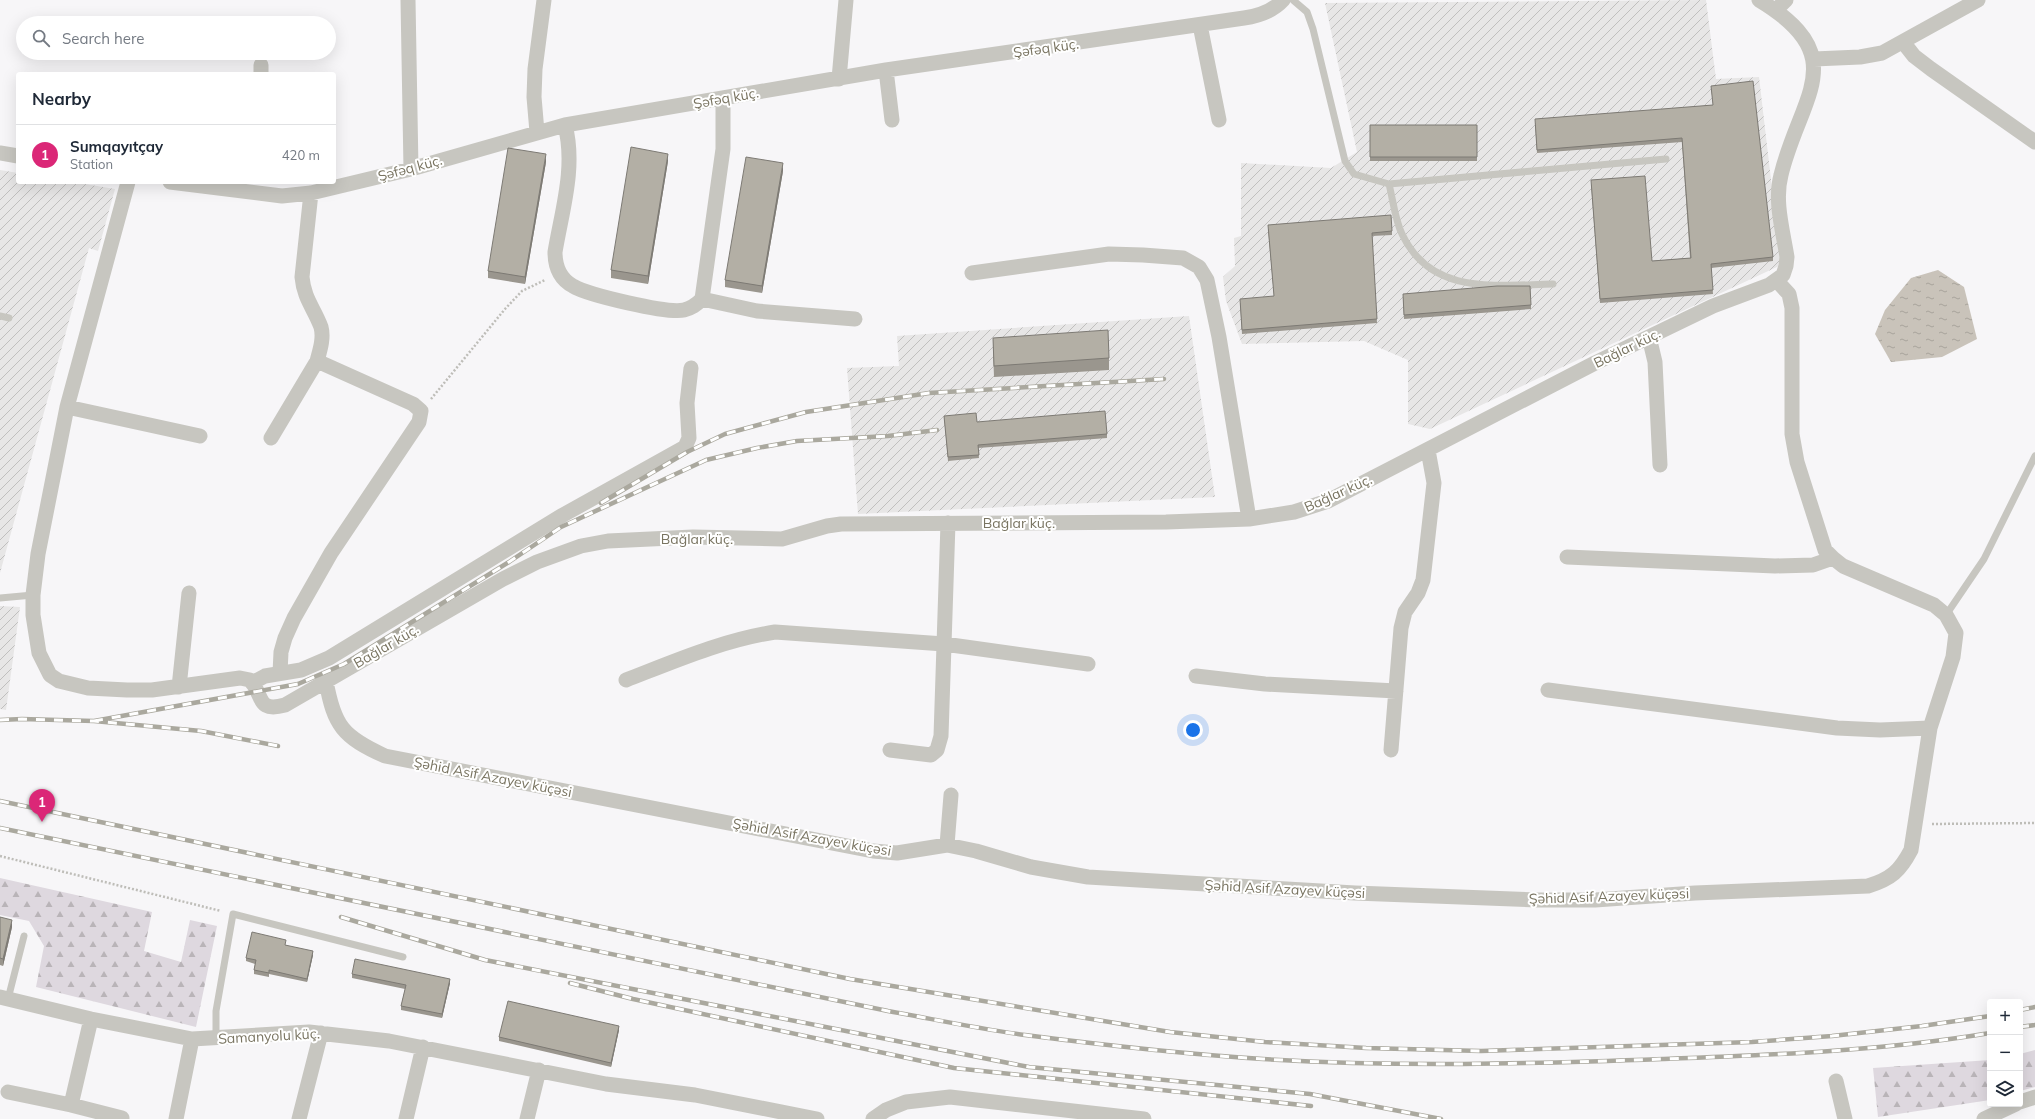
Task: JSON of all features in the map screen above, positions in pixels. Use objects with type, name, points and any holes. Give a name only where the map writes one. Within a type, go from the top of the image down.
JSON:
[{"type":"street","points":[[408,0],[411,169]]},
{"type":"street","points":[[537,132],[534,97],[535,69],[544,0]]},
{"type":"street","points":[[839,79],[846,0]]},
{"type":"street","name":"Şəfəq küç.","points":[[200,184],[260,188],[282,196],[311,193],[411,169],[565,125],[886,70],[1258,16],[1279,5],[1283,0]]},
{"type":"street","points":[[1760,0],[1781,5],[1808,43],[1814,59],[1814,78],[1809,96],[1780,177],[1778,199],[1787,257],[1783,275],[1777,281]]},
{"type":"street","points":[[1814,59],[1860,57],[1882,53],[1978,0]]},
{"type":"street","points":[[1200,25],[1219,120]]},
{"type":"street","points":[[1903,42],[1914,56],[1931,69],[2035,142]]},
{"type":"street","points":[[886,70],[892,120]]},
{"type":"street","points":[[565,125],[570,144],[570,168],[555,252],[555,264],[561,275],[572,286],[592,294],[666,310],[683,310],[695,306],[702,298],[723,149],[723,98]]},
{"type":"street","points":[[0,153],[16,156]]},
{"type":"street","points":[[127,184],[67,407],[38,554],[33,595],[33,615],[39,653],[43,665],[50,675],[59,681],[88,688],[127,690],[179,687],[235,678],[246,678],[255,688],[259,678],[301,670],[329,658],[563,515],[685,447],[689,438],[686,403],[690,368]]},
{"type":"street","points":[[271,438],[317,361],[322,342],[321,328],[303,291],[302,277],[311,193]]},
{"type":"street","points":[[972,273],[1109,254],[1183,258],[1199,267],[1207,280],[1219,337],[1250,519]]},
{"type":"street","name":"Bağlar küç.","points":[[255,688],[263,703],[275,708],[285,705],[537,562],[581,546],[608,541],[693,537],[782,539],[827,526],[841,524],[1166,522],[1250,519],[1294,512],[1328,501],[1595,363],[1713,306],[1769,286],[1777,281]]},
{"type":"street","name":"Şəhid Asif Azayev küçəsi","points":[[326,681],[332,711],[341,728],[363,746],[385,756],[873,851],[897,853],[946,845],[976,851],[1031,867],[1088,877],[1355,893],[1537,900],[1595,900],[1695,893],[1868,886],[1885,881],[1903,866],[1911,850],[1923,759],[1930,728],[1953,657],[1956,633],[1946,615],[1934,605],[1850,569],[1833,558],[1826,550],[1821,539],[1797,462],[1792,434],[1792,308],[1789,294],[1777,281]]},
{"type":"street","points":[[702,298],[757,311],[855,319]]},
{"type":"street","points":[[1649,337],[1655,362],[1660,465]]},
{"type":"street","points":[[280,673],[281,652],[284,638],[294,618],[335,548],[419,422],[421,411],[413,404],[317,361]]},
{"type":"street","points":[[67,407],[200,436]]},
{"type":"street","points":[[1391,750],[1401,628],[1405,612],[1418,593],[1423,580],[1434,483],[1428,450]]},
{"type":"street","points":[[890,750],[931,754],[938,750],[941,736],[948,524]]},
{"type":"street","points":[[1567,557],[1775,566],[1813,565],[1833,558]]},
{"type":"street","points":[[179,687],[189,593]]},
{"type":"street","points":[[626,680],[713,646],[749,636],[775,632],[944,644],[1088,664]]},
{"type":"street","points":[[1196,676],[1265,684],[1396,691]]},
{"type":"street","points":[[1548,690],[1837,728],[1880,730],[1930,728]]},
{"type":"street","points":[[946,845],[950,795]]},
{"type":"street","name":"Samanyolu küç.","points":[[4,998],[91,1019],[192,1039],[294,1032],[321,1033],[423,1047],[606,1084],[702,1096],[817,1119]]},
{"type":"street","points":[[72,1105],[91,1019]]},
{"type":"street","points":[[299,1119],[321,1033]]},
{"type":"street","points":[[176,1119],[192,1039]]},
{"type":"street","points":[[406,1119],[423,1047]]},
{"type":"street","points":[[527,1119],[539,1070]]},
{"type":"street","points":[[1836,1081],[1845,1119]]},
{"type":"street","points":[[8,1092],[72,1105],[122,1118]]},
{"type":"street","points":[[873,1119],[886,1110],[906,1102],[950,1097],[1144,1119]]},
{"type":"street","points":[[2023,1101],[2035,1097]]},
{"type":"street","points":[[1984,1119],[2010,1107]]},
{"type":"lane","points":[[1293,0],[1307,12],[1313,29],[1345,161],[1354,174],[1389,184],[1666,159]]},
{"type":"lane","points":[[1389,184],[1402,234],[1418,259],[1432,271],[1454,280],[1479,285],[1553,284]]},
{"type":"lane","points":[[0,316],[9,318]]},
{"type":"lane","points":[[1946,615],[1984,559],[2035,456]]},
{"type":"lane","points":[[0,598],[33,595]]},
{"type":"lane","points":[[216,1038],[216,1011],[233,914],[403,957]]},
{"type":"lane","points":[[4,998],[24,936]]},
{"type":"path","points":[[421,411],[505,309],[522,291],[538,283],[561,275]]},
{"type":"path","points":[[1915,824],[2035,823]]},
{"type":"path","points":[[0,856],[233,914]]},
{"type":"shaded area","points":[[1706,0],[1716,79],[1759,77],[1781,265],[1430,429],[1408,424],[1408,360],[1364,341],[1242,344],[1226,301],[1223,277],[1235,266],[1234,238],[1241,236],[1241,163],[1331,168],[1357,152],[1325,3]]},
{"type":"shaded area","points":[[0,170],[16,173],[16,184],[85,184],[115,189],[98,251],[89,248],[0,573]]},
{"type":"shaded area","points":[[1189,316],[1215,497],[858,514],[847,368],[899,366],[897,336]]},
{"type":"shaded area","points":[[0,606],[20,607],[6,710],[0,709]]},
{"type":"green space","points":[[0,878],[152,912],[144,951],[181,962],[190,920],[217,926],[196,1027],[36,987],[44,946],[29,921],[0,915]]},
{"type":"green space","points":[[2035,1050],[2035,1087],[2023,1090],[2023,1071],[2023,1053]]},
{"type":"green space","points":[[1987,1060],[1987,1100],[1878,1117],[1873,1068]]},
{"type":"water","points":[[1938,270],[1964,287],[1977,339],[1942,357],[1891,362],[1875,334],[1885,310],[1911,278]]},
{"type":"building","points":[[1753,81],[1773,257],[1711,264],[1713,290],[1600,299],[1591,180],[1645,176],[1652,261],[1691,258],[1682,138],[1537,150],[1535,119],[1713,105],[1711,86]]},
{"type":"building","points":[[1370,125],[1477,125],[1477,157],[1370,157]]},
{"type":"building","points":[[631,147],[668,154],[648,276],[611,270]]},
{"type":"building","points":[[508,148],[546,154],[525,277],[488,271]]},
{"type":"building","points":[[746,157],[783,163],[762,286],[725,280]]},
{"type":"building","points":[[1391,215],[1392,231],[1372,233],[1377,319],[1242,330],[1240,299],[1274,296],[1268,225]]},
{"type":"building","points":[[1497,286],[1530,286],[1531,305],[1404,315],[1403,294]]},
{"type":"building","points":[[1108,330],[1109,358],[994,366],[993,338]]},
{"type":"building","points":[[1105,411],[1107,434],[978,445],[979,455],[948,457],[944,416],[976,413],[977,422]]},
{"type":"building","points":[[0,917],[12,920],[3,959],[0,958]]},
{"type":"building","points":[[252,932],[286,940],[285,945],[313,951],[307,979],[269,970],[269,973],[254,970],[256,960],[246,958]]},
{"type":"building","points":[[355,959],[450,979],[442,1014],[401,1006],[406,985],[352,974]]},
{"type":"building","points":[[508,1001],[619,1026],[611,1063],[499,1037]]},
{"type":"railway","points":[[601,503],[687,452],[725,434],[806,412],[929,393],[1164,379]]},
{"type":"railway","points":[[94,721],[298,684],[344,664],[509,562],[561,527],[706,460],[757,448],[797,441],[888,436],[937,430]]},
{"type":"railway","points":[[0,720],[22,719],[94,721],[201,731],[278,746]]},
{"type":"railway","points":[[0,801],[850,979],[1170,1032],[1265,1042],[1366,1048],[1481,1051],[1752,1042],[1832,1036],[1922,1026],[1987,1016]]},
{"type":"railway","points":[[0,828],[888,1011],[1008,1033],[1143,1049],[1313,1062],[1463,1064],[1613,1061],[1786,1054],[1909,1044],[1987,1033]]},
{"type":"railway","points":[[341,917],[485,960],[1029,1067],[1310,1094],[1441,1119]]},
{"type":"railway","points":[[570,983],[633,999],[954,1068],[1311,1106]]},
{"type":"railway","points":[[2023,1009],[2035,1007]]},
{"type":"railway","points":[[2023,1027],[2035,1025]]},
{"type":"place","name":"Sumqayıtçay","points":[[42,822]]}]
